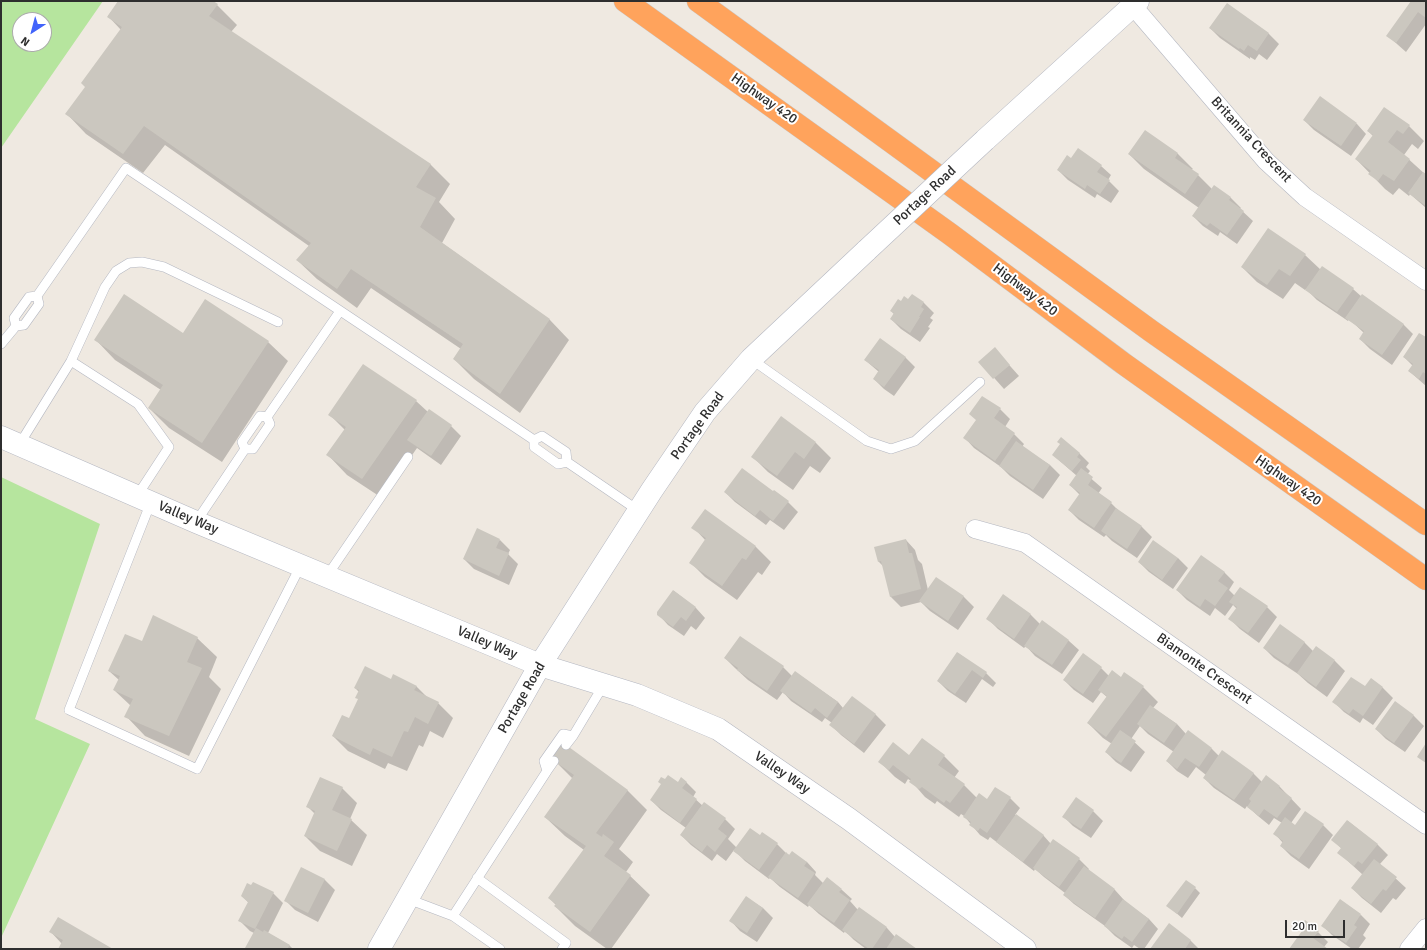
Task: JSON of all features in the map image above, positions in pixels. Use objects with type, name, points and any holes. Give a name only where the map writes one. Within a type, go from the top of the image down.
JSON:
[{"type":"highway","name":"Highway 420","points":[[625,1],[950,234],[1124,364],[1426,579]]},
{"type":"highway","points":[[698,1],[1150,331],[1426,524]]},
{"type":"street","name":"Portage Road","points":[[379,949],[540,665],[639,511],[705,412],[751,359],[985,140],[1135,4]]},
{"type":"street","name":"Britannia Crescent","points":[[1135,4],[1266,161],[1305,197],[1426,281]]},
{"type":"street","name":"Valley Way","points":[[10,441],[196,522],[540,665],[637,695],[718,729],[849,819],[1025,949]]},
{"type":"street","name":"Biamonte Crescent","points":[[975,530],[1025,543],[1426,825]]},
{"type":"street","points":[[1409,949],[1426,928]]},
{"type":"lane","points":[[1,344],[16,326],[24,325],[38,304],[37,296],[126,168],[534,440]]},
{"type":"lane","points":[[10,441],[71,361],[105,287],[116,271],[129,262],[142,262],[164,267],[278,322]]},
{"type":"lane","points":[[196,522],[245,449],[242,442],[260,416],[268,417],[340,311]]},
{"type":"lane","points":[[751,359],[867,440],[891,449],[915,441],[980,382]]},
{"type":"lane","points":[[71,361],[138,404],[169,447],[144,499],[69,710],[197,768],[301,565]]},
{"type":"lane","points":[[534,440],[542,436],[566,452],[567,462]]},
{"type":"lane","points":[[534,440],[534,447],[558,464],[567,462],[639,511]]},
{"type":"lane","points":[[327,576],[408,457]]},
{"type":"lane","points":[[566,745],[604,686]]},
{"type":"lane","points":[[547,771],[544,761],[563,734],[573,736]]},
{"type":"lane","points":[[453,916],[554,761]]},
{"type":"lane","points":[[478,878],[566,943],[562,949]]},
{"type":"lane","points":[[407,899],[453,916],[500,949]]},
{"type":"green space","points":[[1,1],[103,1],[1,148]]},
{"type":"green space","points":[[1,477],[100,524],[35,719],[90,744],[1,938]]},
{"type":"building","points":[[118,1],[213,1],[218,4],[209,16],[431,164],[416,187],[436,198],[420,227],[550,319],[500,394],[453,359],[463,344],[351,269],[337,289],[296,260],[311,243],[144,126],[123,154],[65,114],[85,87],[81,83],[122,27],[107,17]]},
{"type":"building","points":[[1411,1],[1426,1],[1426,18],[1418,12],[1396,43],[1386,36]]},
{"type":"building","points":[[1227,3],[1269,33],[1257,51],[1248,45],[1244,51],[1240,48],[1239,49],[1209,28]]},
{"type":"building","points":[[1320,96],[1357,123],[1341,146],[1303,120]]},
{"type":"building","points":[[1384,107],[1410,125],[1403,134],[1397,130],[1388,142],[1410,159],[1394,181],[1383,174],[1378,181],[1368,174],[1371,171],[1355,159],[1373,135],[1367,131]]},
{"type":"building","points":[[1145,130],[1178,153],[1175,158],[1199,174],[1185,194],[1128,154]]},
{"type":"building","points":[[1078,148],[1102,165],[1097,172],[1110,180],[1100,194],[1087,185],[1085,189],[1057,170],[1067,155],[1071,158]]},
{"type":"building","points":[[1423,172],[1426,174],[1426,206],[1408,193]]},
{"type":"building","points":[[1214,185],[1231,197],[1229,200],[1244,211],[1227,235],[1210,223],[1207,226],[1192,216]]},
{"type":"building","points":[[1268,228],[1306,254],[1290,276],[1279,269],[1267,285],[1241,267]]},
{"type":"building","points":[[1322,266],[1354,288],[1337,312],[1305,290]]},
{"type":"building","points":[[124,294],[183,333],[205,299],[269,341],[202,443],[148,408],[163,385],[94,340]]},
{"type":"building","points":[[912,294],[924,302],[921,307],[924,309],[910,333],[890,319],[894,313],[890,311],[898,299],[901,301],[904,296],[908,299]]},
{"type":"building","points":[[1362,294],[1404,324],[1382,355],[1359,339],[1364,331],[1345,318]]},
{"type":"building","points":[[1419,333],[1426,337],[1426,374],[1423,372],[1419,379],[1408,371],[1413,364],[1403,357]]},
{"type":"building","points":[[880,338],[906,357],[884,387],[873,379],[879,370],[864,360]]},
{"type":"building","points":[[995,347],[1010,365],[993,379],[978,362]]},
{"type":"building","points":[[363,364],[417,400],[362,479],[326,455],[346,427],[328,415]]},
{"type":"building","points":[[982,396],[1001,408],[994,418],[1015,433],[995,461],[963,438],[976,420],[969,414]]},
{"type":"building","points":[[429,409],[452,425],[431,456],[407,440]]},
{"type":"building","points":[[781,416],[816,442],[804,459],[795,452],[777,476],[751,457]]},
{"type":"building","points":[[1061,437],[1080,453],[1077,457],[1081,460],[1072,471],[1052,455],[1060,444],[1057,442]]},
{"type":"building","points":[[1016,441],[1050,465],[1033,490],[999,466]]},
{"type":"building","points":[[742,468],[789,501],[773,521],[760,510],[755,516],[724,492]]},
{"type":"building","points":[[1081,468],[1093,477],[1088,485],[1112,502],[1094,528],[1068,510],[1080,493],[1069,485]]},
{"type":"building","points":[[1116,508],[1142,526],[1127,549],[1101,531]]},
{"type":"building","points":[[705,509],[756,546],[746,560],[742,558],[722,586],[689,563],[706,538],[691,528]]},
{"type":"building","points":[[477,528],[500,539],[496,548],[509,553],[499,576],[463,559]]},
{"type":"building","points":[[906,539],[909,553],[912,553],[921,589],[890,597],[881,561],[878,562],[874,547]]},
{"type":"building","points":[[1153,540],[1178,558],[1162,580],[1138,562]]},
{"type":"building","points":[[1201,555],[1225,572],[1218,581],[1228,588],[1215,606],[1205,599],[1200,607],[1176,590]]},
{"type":"building","points":[[936,577],[964,596],[948,621],[919,601]]},
{"type":"building","points":[[1240,587],[1268,606],[1248,633],[1228,619],[1237,607],[1229,602]]},
{"type":"building","points":[[673,590],[696,607],[686,621],[681,617],[673,627],[657,615],[657,612]]},
{"type":"building","points":[[1003,594],[1031,614],[1014,639],[986,619]]},
{"type":"building","points":[[153,615],[198,637],[187,662],[202,668],[169,736],[124,717],[133,699],[113,690],[120,676],[108,671],[125,634],[142,641]]},
{"type":"building","points":[[1042,620],[1069,640],[1052,665],[1024,646]]},
{"type":"building","points":[[1280,624],[1305,642],[1288,665],[1263,648]]},
{"type":"building","points":[[740,636],[784,666],[767,691],[737,670],[738,668],[724,658]]},
{"type":"building","points":[[1316,646],[1335,660],[1316,687],[1297,673]]},
{"type":"building","points":[[957,652],[987,672],[983,678],[972,670],[955,694],[937,681]]},
{"type":"building","points":[[1083,653],[1102,667],[1083,694],[1063,680]]},
{"type":"building","points":[[365,666],[391,679],[393,674],[417,686],[414,690],[439,702],[428,724],[415,717],[408,732],[404,731],[392,757],[373,748],[370,755],[332,736],[342,715],[349,718],[358,699],[355,698],[359,690],[354,688]]},
{"type":"building","points":[[1112,670],[1121,677],[1124,672],[1144,686],[1106,737],[1087,723],[1107,696],[1098,690]]},
{"type":"building","points":[[795,671],[838,702],[827,718],[815,708],[811,713],[780,691]]},
{"type":"building","points":[[1351,677],[1365,686],[1371,678],[1383,687],[1363,716],[1353,709],[1349,714],[1332,702]]},
{"type":"building","points":[[852,696],[876,714],[854,744],[829,725]]},
{"type":"building","points":[[1395,701],[1414,715],[1394,743],[1375,729]]},
{"type":"building","points":[[1150,705],[1177,724],[1164,743],[1137,724]]},
{"type":"building","points":[[1120,730],[1136,741],[1121,763],[1105,752]]},
{"type":"building","points":[[1188,730],[1212,748],[1199,767],[1185,758],[1177,769],[1166,761]]},
{"type":"building","points":[[922,738],[945,755],[938,765],[965,784],[950,803],[946,800],[944,803],[922,787],[919,789],[909,782],[911,779],[893,765],[889,770],[878,762],[893,742],[909,755]]},
{"type":"building","points":[[562,742],[628,790],[596,833],[602,837],[603,834],[614,842],[604,856],[631,875],[590,932],[554,906],[556,904],[548,898],[586,846],[544,817],[574,775],[550,758]]},
{"type":"building","points":[[1426,743],[1426,763],[1417,757]]},
{"type":"building","points":[[1222,750],[1254,773],[1234,800],[1203,778]]},
{"type":"building","points":[[668,775],[678,782],[681,777],[687,782],[682,788],[697,799],[680,823],[650,800],[661,784],[658,782],[661,777],[665,779]]},
{"type":"building","points":[[1266,775],[1292,798],[1277,818],[1264,809],[1259,816],[1247,807],[1251,801],[1249,799]]},
{"type":"building","points":[[320,777],[343,787],[332,810],[352,819],[337,851],[304,836],[315,811],[306,807]]},
{"type":"building","points":[[995,787],[1011,797],[987,833],[980,828],[978,831],[969,825],[971,822],[963,817],[979,793],[987,799]]},
{"type":"building","points":[[1076,797],[1094,810],[1081,829],[1062,817]]},
{"type":"building","points":[[704,802],[726,818],[718,829],[727,836],[715,852],[707,845],[702,852],[680,835]]},
{"type":"building","points":[[1305,811],[1324,824],[1299,859],[1280,846],[1283,841],[1273,834],[1285,817],[1295,825]]},
{"type":"building","points":[[1016,814],[1044,835],[1023,862],[996,842]]},
{"type":"building","points":[[1347,820],[1378,844],[1362,864],[1358,861],[1354,866],[1337,853],[1341,848],[1331,840]]},
{"type":"building","points":[[750,828],[760,835],[762,832],[778,843],[759,870],[733,851]]},
{"type":"building","points":[[1053,839],[1080,858],[1059,887],[1033,868]]},
{"type":"building","points":[[792,851],[807,862],[804,866],[815,873],[798,898],[768,877],[786,852],[789,855]]},
{"type":"building","points":[[1374,859],[1397,877],[1386,891],[1383,889],[1371,904],[1351,888]]},
{"type":"building","points":[[1084,866],[1115,889],[1095,918],[1063,895]]},
{"type":"building","points":[[301,867],[325,879],[308,913],[284,901]]},
{"type":"building","points":[[827,877],[842,889],[839,892],[850,900],[834,923],[807,904]]},
{"type":"building","points":[[1186,880],[1196,887],[1177,914],[1166,906]]},
{"type":"building","points":[[253,882],[274,892],[255,929],[238,921],[248,902],[241,896],[247,883],[251,885]]},
{"type":"building","points":[[746,896],[763,908],[747,933],[729,921]]},
{"type":"building","points":[[1123,899],[1149,919],[1132,942],[1124,936],[1122,939],[1104,926]]},
{"type":"building","points":[[1340,899],[1361,914],[1354,925],[1357,927],[1346,943],[1321,926]]},
{"type":"building","points":[[859,907],[887,927],[872,949],[869,949],[842,930]]},
{"type":"building","points":[[58,917],[113,949],[58,949],[63,940],[49,932]]},
{"type":"building","points":[[1305,920],[1319,931],[1313,938],[1328,949],[1289,949],[1302,931],[1299,928]]},
{"type":"building","points":[[1169,923],[1191,940],[1185,949],[1150,949]]},
{"type":"building","points":[[256,928],[263,932],[264,930],[290,945],[287,949],[245,948]]},
{"type":"building","points":[[896,934],[917,949],[886,949]]}]
